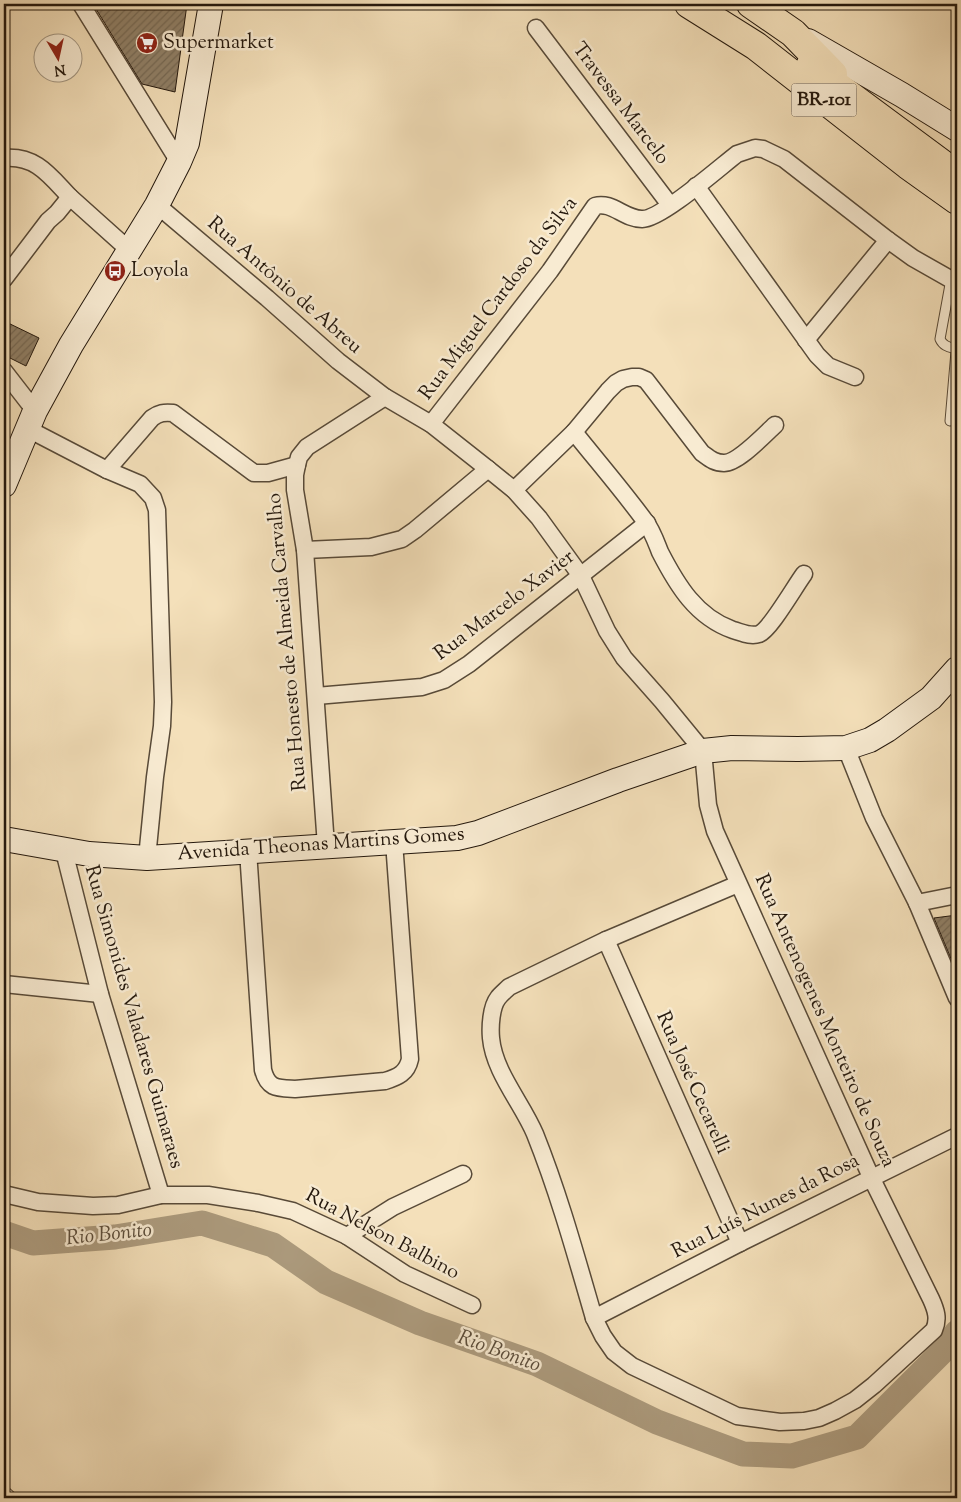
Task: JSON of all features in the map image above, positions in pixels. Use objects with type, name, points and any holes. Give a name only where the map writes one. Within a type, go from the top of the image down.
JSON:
[{"type":"highway","points":[[671,4],[756,46]]},
{"type":"highway","name":"BR-101","points":[[689,4],[756,46],[908,165],[957,200]]},
{"type":"highway","name":"BR-101","points":[[719,4],[765,34],[957,175]]},
{"type":"highway","points":[[751,4],[793,33],[865,106]]},
{"type":"street","points":[[81,4],[179,162]]},
{"type":"street","points":[[4,485],[31,420],[71,345],[128,249],[157,205],[179,162],[187,143],[212,7]]},
{"type":"street","name":"Travessa Marcelo","points":[[536,28],[670,205]]},
{"type":"street","points":[[793,33],[902,95],[957,129]]},
{"type":"street","name":"Rua Miguel Cardoso da Silva","points":[[431,424],[550,270],[594,206],[601,204],[612,207],[634,218],[649,218],[670,205],[737,154],[755,148],[763,149],[784,160],[913,258],[954,281]]},
{"type":"street","points":[[4,158],[28,160],[43,168],[70,197],[128,249]]},
{"type":"street","points":[[696,186],[806,340],[828,366],[855,377]]},
{"type":"street","points":[[4,279],[48,221],[70,197]]},
{"type":"street","name":"Rua Antônio de Abreu","points":[[157,205],[338,361],[386,397],[431,424],[514,490],[539,518],[581,576],[608,631],[624,658],[703,751]]},
{"type":"street","points":[[806,340],[888,240]]},
{"type":"street","points":[[4,371],[31,420],[107,470],[140,484],[153,498],[157,510],[163,702],[147,858]]},
{"type":"street","points":[[514,490],[574,432],[608,391],[623,379],[639,377],[646,380],[702,453],[713,461],[722,463],[733,461],[775,425]]},
{"type":"street","name":"Rua Honesto de Almeida Carvalho","points":[[326,846],[305,550],[295,475],[300,457],[315,441],[386,397]]},
{"type":"street","points":[[107,470],[152,418],[166,412],[173,413],[254,473],[268,473],[297,465]]},
{"type":"street","points":[[574,432],[647,523],[669,570],[683,592],[699,610],[713,621],[748,635],[759,634],[764,631],[804,574]]},
{"type":"street","points":[[305,550],[372,547],[409,535],[488,469]]},
{"type":"street","name":"Rua Marcelo Xavier","points":[[316,696],[422,687],[444,680],[469,664],[647,523]]},
{"type":"street","name":"Avenida Theonas Martins Gomes","points":[[4,839],[64,851],[147,858],[457,838],[478,833],[618,780],[703,751],[732,748],[846,748],[870,740],[931,698],[957,669]]},
{"type":"street","points":[[846,748],[874,818],[917,903],[957,998]]},
{"type":"street","name":"Rua Antenogenes Monteiro de Souza","points":[[703,751],[711,818],[738,884],[871,1177],[932,1299],[937,1314],[934,1330],[916,1348],[855,1400],[835,1412],[819,1418],[796,1421],[780,1422],[737,1416],[632,1366],[614,1352],[594,1318],[552,1178],[534,1132],[502,1074],[495,1057],[491,1038],[492,1016],[497,999],[509,987],[606,940],[738,884]]},
{"type":"street","points":[[248,851],[264,1070],[266,1080],[270,1085],[295,1089],[385,1081],[397,1077],[408,1067],[410,1059],[394,842]]},
{"type":"street","name":"Rua Simonides Valadares Guimaraes","points":[[64,851],[100,994],[161,1195]]},
{"type":"street","points":[[917,903],[957,895]]},
{"type":"street","name":"Rua José Cecarelli","points":[[606,940],[740,1243]]},
{"type":"street","points":[[4,984],[100,994]]},
{"type":"street","name":"Rua Luís Nunes da Rosa","points":[[594,1318],[871,1177],[957,1136]]},
{"type":"street","points":[[347,1236],[393,1208],[463,1174]]},
{"type":"street","name":"Rua Nelson Balbino","points":[[4,1194],[38,1202],[93,1206],[118,1205],[161,1195],[208,1195],[293,1211],[347,1236],[405,1274],[472,1305]]},
{"type":"lane","points":[[950,421],[956,344],[946,346],[942,344],[940,339],[954,281]]},
{"type":"lane","points":[[4,1490],[13,1498]]},
{"type":"building","name":"Supermarket","points":[[93,4],[187,4],[175,92],[142,84]]},
{"type":"building","points":[[4,321],[39,338],[26,366],[4,355]]},
{"type":"building","points":[[957,915],[957,973],[934,918]]},
{"type":"waterway","name":"Rio Bonito","points":[[4,1233],[33,1243],[115,1237],[202,1223],[273,1245],[326,1282],[420,1323],[537,1364],[657,1422],[743,1454],[792,1456],[857,1437],[944,1350],[957,1332]]},
{"type":"place","name":"Supermarket","points":[[147,43]]},
{"type":"place","name":"Loyola","points":[[115,271]]}]
